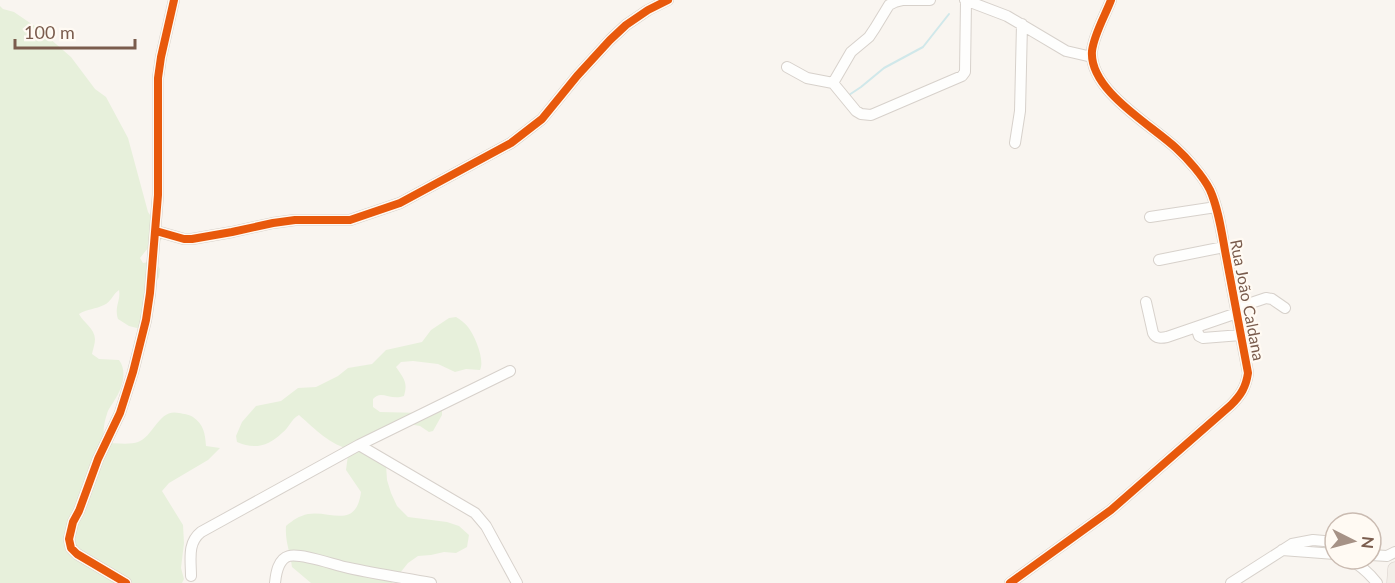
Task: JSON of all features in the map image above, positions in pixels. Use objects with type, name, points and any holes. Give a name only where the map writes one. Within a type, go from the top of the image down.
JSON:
[{"type":"main road","points":[[1394,583],[1395,570]]},
{"type":"street","points":[[126,583],[77,554],[70,545],[70,533],[98,459],[120,413],[133,372],[147,311],[158,195],[158,78],[174,0]]},
{"type":"street","points":[[156,231],[192,239],[273,222],[350,220],[400,203],[511,143],[527,131],[542,119],[610,40],[633,20],[668,0]]},
{"type":"street","points":[[833,83],[851,52],[869,37],[889,5],[903,0],[930,0]]},
{"type":"street","points":[[787,67],[807,78],[833,83],[856,111],[866,116],[871,115],[962,76],[966,66],[966,0],[1007,16],[1066,51],[1092,57],[1092,48],[1111,0]]},
{"type":"street","points":[[1016,143],[1020,111],[1022,24]]},
{"type":"street","name":"Rua João Caldana","points":[[1010,583],[1111,510],[1150,477],[1239,397],[1245,388],[1248,373],[1216,207],[1209,189],[1177,148],[1109,92],[1100,80],[1092,57]]},
{"type":"street","points":[[1150,217],[1216,207]]},
{"type":"street","points":[[1159,260],[1224,247]]},
{"type":"street","points":[[1146,302],[1153,333],[1155,336],[1167,337],[1266,298],[1272,299],[1285,308]]},
{"type":"street","points":[[1196,327],[1199,336],[1203,338],[1241,335]]},
{"type":"street","points":[[191,576],[191,543],[195,536],[359,445],[510,371]]},
{"type":"street","points":[[359,445],[475,513],[486,526],[517,583]]},
{"type":"street","points":[[1231,583],[1292,544],[1313,540],[1323,541]]},
{"type":"street","points":[[1282,550],[1323,553]]},
{"type":"street","points":[[275,583],[278,567],[284,559],[290,556],[301,556],[348,568],[431,583]]},
{"type":"street","points":[[1366,571],[1377,583]]},
{"type":"green space","points":[[0,6],[14,12],[49,38],[71,57],[95,89],[106,97],[128,138],[148,212],[163,234],[161,240],[148,248],[140,258],[143,263],[155,261],[160,269],[141,329],[129,326],[118,319],[119,290],[106,304],[79,314],[94,335],[95,343],[92,354],[99,359],[119,360],[122,365],[121,386],[108,410],[105,421],[105,443],[138,442],[144,439],[161,418],[172,413],[193,417],[200,423],[206,446],[220,448],[208,460],[169,483],[162,491],[183,525],[184,543],[181,568],[184,579],[182,583],[0,583]]},
{"type":"green space","points":[[456,317],[471,331],[476,342],[481,360],[480,370],[466,369],[455,372],[438,364],[401,362],[396,367],[406,387],[404,396],[376,396],[373,399],[373,407],[380,412],[423,413],[442,410],[442,415],[433,431],[429,432],[420,426],[403,423],[360,444],[386,465],[391,493],[397,506],[408,517],[447,522],[459,526],[469,535],[467,547],[456,553],[444,552],[418,556],[408,563],[392,583],[311,583],[292,567],[286,526],[296,518],[308,514],[341,516],[354,511],[361,492],[346,470],[348,455],[352,450],[330,440],[299,415],[272,441],[267,444],[249,446],[237,442],[236,436],[242,422],[256,406],[281,401],[298,388],[316,387],[348,368],[372,364],[386,350],[422,342],[431,330],[449,318]]},
{"type":"waterway","points":[[849,95],[884,68],[923,47],[949,14]]},
{"type":"cycle path","points":[[126,583],[77,554],[71,548],[69,539],[73,522],[98,459],[120,413],[146,320],[158,195],[158,78],[174,0]]},
{"type":"cycle path","points":[[156,231],[192,239],[295,220],[350,220],[400,203],[511,143],[542,119],[577,76],[626,25],[668,0]]},
{"type":"cycle path","points":[[1010,583],[1111,510],[1231,405],[1238,398],[1248,373],[1220,223],[1210,190],[1199,173],[1180,152],[1110,93],[1094,65],[1093,45],[1111,0]]}]
